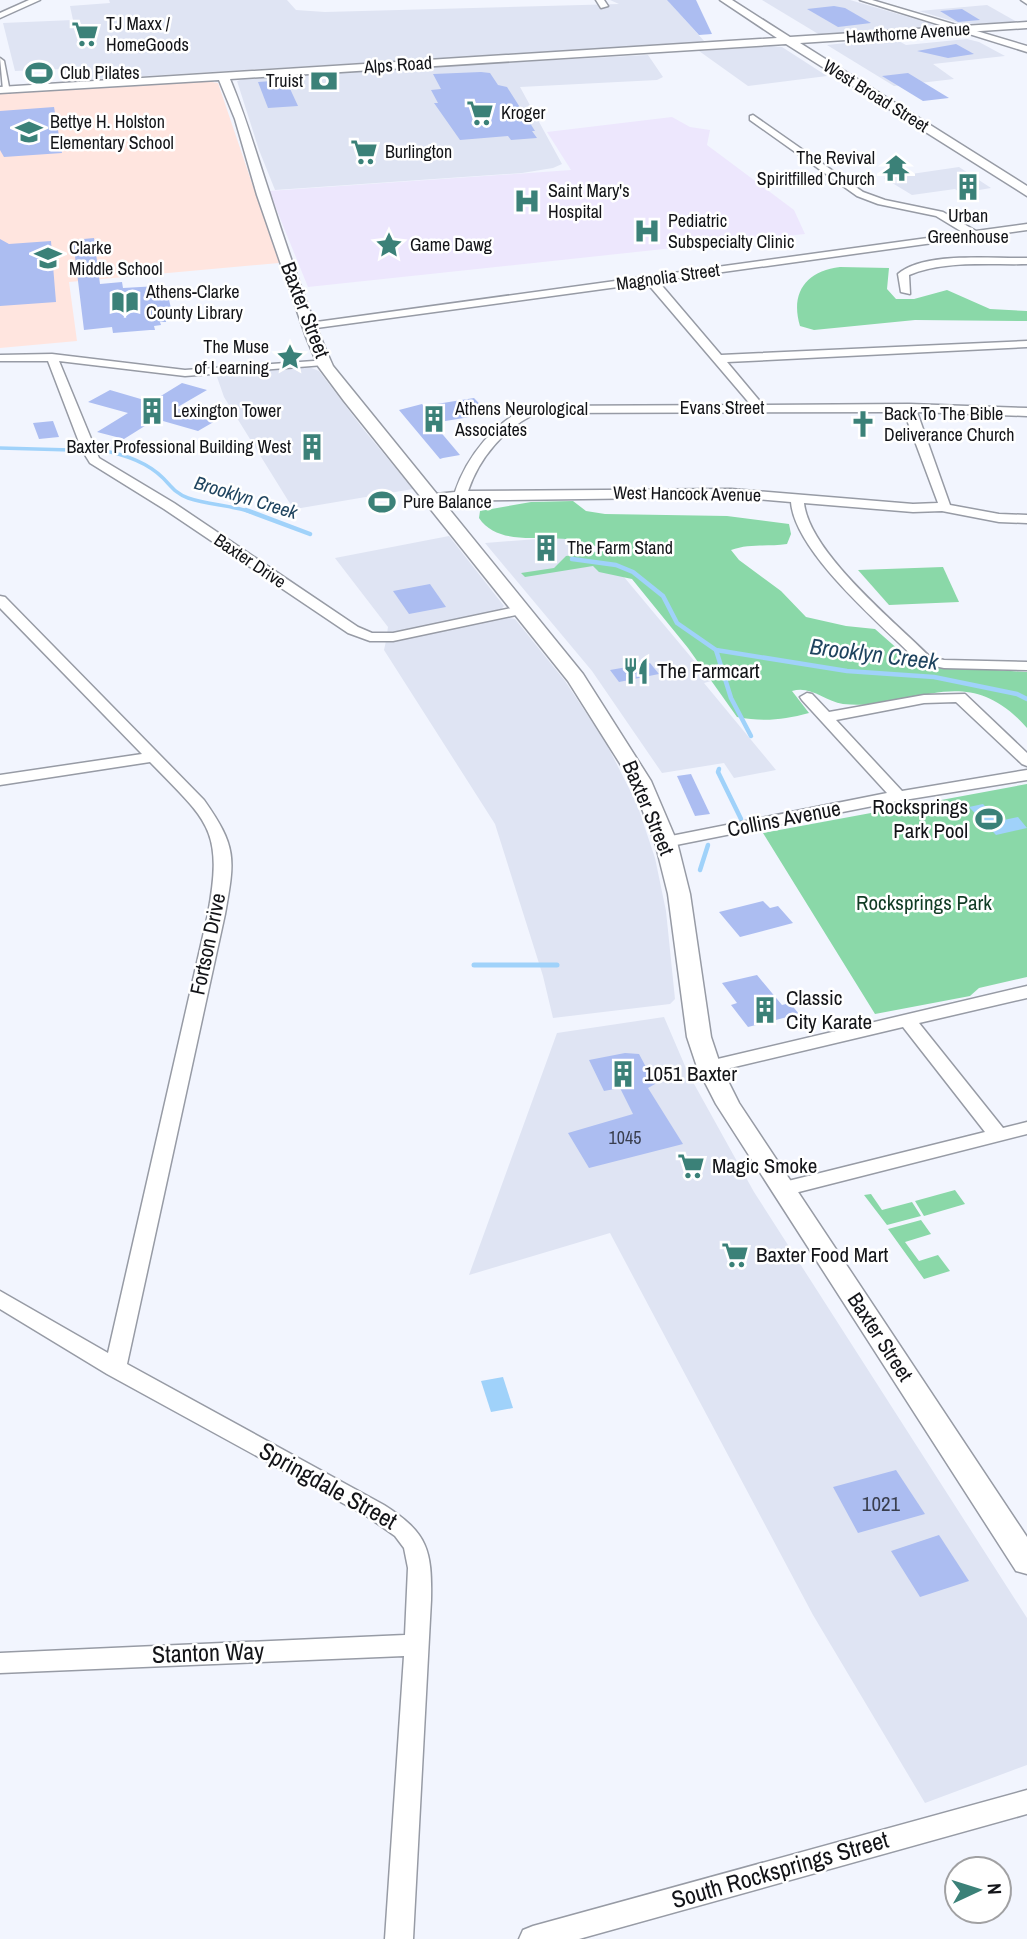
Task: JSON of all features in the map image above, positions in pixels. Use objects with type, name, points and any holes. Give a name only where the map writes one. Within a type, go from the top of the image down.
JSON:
[{"type":"main road","name":"West Broad Street","points":[[725,0],[1027,192]]},
{"type":"main road","name":"Hawthorne Avenue","points":[[789,41],[1027,25]]},
{"type":"main road","name":"Alps Road","points":[[3,90],[789,41]]},
{"type":"main road","name":"Baxter Street","points":[[223,76],[241,119],[263,195],[324,362],[349,398],[576,678],[641,781],[666,842],[680,899],[695,1020],[709,1067],[728,1104],[1027,1562]]},
{"type":"street","points":[[0,16],[36,0]]},
{"type":"street","points":[[864,0],[1027,48]]},
{"type":"street","points":[[0,61],[3,90]]},
{"type":"street","points":[[753,118],[860,194],[882,202],[939,214],[974,234]]},
{"type":"street","name":"Magnolia Street","points":[[309,326],[1027,227]]},
{"type":"street","points":[[906,292],[903,274],[913,269],[950,264],[1027,261]]},
{"type":"street","points":[[651,280],[759,407]]},
{"type":"street","points":[[716,359],[1027,344]]},
{"type":"street","points":[[0,358],[52,357],[185,373],[324,362]]},
{"type":"street","name":"Baxter Drive","points":[[52,357],[93,459],[169,506],[353,630],[370,637],[393,637],[521,610]]},
{"type":"street","name":"Evans Street","points":[[460,495],[467,475],[479,455],[525,412],[532,409],[759,407],[1027,412]]},
{"type":"street","points":[[909,408],[945,503],[942,507]]},
{"type":"street","name":"West Hancock Avenue","points":[[431,498],[460,495],[703,492],[913,508],[942,507],[999,518],[1027,519]]},
{"type":"street","points":[[797,499],[799,516],[820,555],[918,655],[925,660],[944,664],[1027,666]]},
{"type":"street","name":"Fortson Drive","points":[[0,600],[198,803],[214,826],[222,844],[223,863],[147,1233],[115,1368]]},
{"type":"street","points":[[807,697],[898,796]]},
{"type":"street","points":[[826,717],[924,699],[960,697],[1027,761]]},
{"type":"street","points":[[0,780],[154,757]]},
{"type":"street","name":"Collins Avenue","points":[[666,842],[898,796],[1027,775]]},
{"type":"street","points":[[709,1067],[1027,992]]},
{"type":"street","points":[[908,1021],[998,1135]]},
{"type":"street","points":[[783,1189],[1027,1128]]},
{"type":"street","name":"Springdale Street","points":[[0,1299],[115,1368],[376,1511],[408,1532],[417,1546],[419,1560],[399,1939]]},
{"type":"street","name":"Stanton Way","points":[[0,1663],[415,1645]]},
{"type":"street","name":"South Rocksprings Street","points":[[533,1939],[1027,1802]]},
{"type":"shaded area","points":[[109,0],[287,0],[296,10],[325,12],[619,4],[610,0],[689,0],[669,2],[705,42],[65,81],[63,69],[15,71],[3,23],[73,20],[70,6],[110,3]]},
{"type":"shaded area","points":[[762,0],[850,0],[936,27],[820,35]]},
{"type":"shaded area","points":[[987,5],[1017,22],[962,24],[919,11]]},
{"type":"shaded area","points":[[893,38],[906,45],[967,39],[979,42],[1005,56],[933,64],[954,79],[894,86],[827,45]]},
{"type":"shaded area","points":[[782,47],[827,76],[748,86],[699,51]]},
{"type":"shaded area","points":[[648,55],[663,77],[657,80],[520,87],[562,164],[553,168],[522,173],[275,190],[237,81],[246,78],[349,71]]},
{"type":"shaded area","points":[[200,80],[218,83],[279,263],[69,282],[77,341],[0,348],[0,93]]},
{"type":"shaded area","name":"Saint Mary's Hospital","points":[[672,117],[690,127],[710,130],[707,145],[794,210],[805,234],[308,287],[269,191],[571,170],[547,132]]},
{"type":"shaded area","points":[[959,167],[991,188],[961,193],[955,189],[912,195],[884,178]]},
{"type":"shaded area","points":[[309,367],[319,371],[413,489],[295,509],[289,502],[224,397],[216,374]]},
{"type":"shaded area","points":[[449,536],[504,606],[501,609],[387,634],[388,627],[335,558]]},
{"type":"shaded area","points":[[577,536],[624,577],[711,681],[704,683],[776,770],[734,778],[724,763],[662,773],[592,671],[485,543]]},
{"type":"shaded area","points":[[503,617],[515,619],[565,681],[606,743],[637,804],[655,858],[666,911],[675,999],[670,1004],[553,1018],[543,976],[495,824],[384,650],[386,641]]},
{"type":"shaded area","points":[[664,1017],[688,1073],[754,1192],[1027,1618],[1027,1765],[925,1803],[813,1615],[610,1233],[469,1275],[557,1033]]},
{"type":"green space","points":[[840,267],[889,268],[887,289],[896,299],[914,299],[947,290],[990,309],[1027,311],[1027,321],[915,320],[814,330],[800,326],[797,303],[804,286],[818,273]]},
{"type":"green space","points":[[573,501],[586,511],[605,514],[727,516],[789,524],[791,534],[787,544],[731,550],[739,560],[781,591],[806,617],[875,629],[900,651],[923,665],[1027,672],[1027,728],[1004,707],[982,695],[960,691],[868,704],[843,704],[799,690],[792,691],[809,713],[773,720],[737,717],[688,648],[632,579],[599,572],[593,566],[525,577],[521,573],[554,568],[566,556],[604,551],[589,543],[572,540],[504,535],[490,529],[479,518],[480,511],[531,502]]},
{"type":"green space","points":[[943,567],[959,602],[889,605],[858,570]]},
{"type":"green space","name":"Rocksprings Park","points":[[1027,784],[1027,977],[979,988],[970,996],[875,1014],[763,833]]},
{"type":"green space","points":[[955,1190],[965,1204],[924,1216],[915,1201]]},
{"type":"green space","points":[[871,1194],[882,1210],[912,1202],[921,1216],[887,1225],[864,1195]]},
{"type":"green space","points":[[921,1220],[931,1234],[905,1242],[919,1261],[938,1255],[950,1271],[924,1279],[888,1229]]},
{"type":"water","name":"Rocksprings Park Pool","points":[[983,804],[999,821],[1018,817],[1027,828],[996,835],[969,807]]},
{"type":"water","points":[[503,1377],[513,1408],[491,1412],[481,1381]]},
{"type":"building","points":[[667,0],[696,0],[712,34],[699,35]]},
{"type":"building","points":[[834,6],[845,8],[871,23],[838,27],[807,9]]},
{"type":"building","points":[[962,9],[980,20],[958,22],[940,11]]},
{"type":"building","points":[[956,44],[974,54],[948,58],[917,51]]},
{"type":"building","name":"Kroger","points":[[490,73],[498,85],[507,87],[537,138],[511,140],[508,136],[460,140],[434,103],[438,103],[431,90],[441,89],[433,74]]},
{"type":"building","points":[[908,73],[949,98],[923,101],[882,76]]},
{"type":"building","points":[[286,80],[298,106],[268,108],[258,82]]},
{"type":"building","name":"Bettye H. Holston Elementary School","points":[[54,107],[62,153],[4,157],[0,150],[0,111]]},
{"type":"building","name":"Athens-Clarke County Library","points":[[94,238],[100,284],[122,282],[123,288],[158,286],[159,291],[167,291],[173,317],[154,326],[155,330],[113,333],[112,327],[84,330],[73,240]]},
{"type":"building","points":[[0,239],[9,244],[51,241],[56,302],[0,306]]},
{"type":"building","name":"Lexington Tower","points":[[182,383],[207,390],[176,408],[217,420],[198,431],[156,419],[124,439],[97,432],[128,413],[88,402],[110,390],[151,402]]},
{"type":"building","name":"Athens Neurological Associates","points":[[474,398],[489,414],[433,423],[460,455],[440,459],[399,410],[422,404],[424,406]]},
{"type":"building","points":[[53,421],[59,437],[39,439],[33,423]]},
{"type":"building","points":[[430,584],[446,607],[409,614],[393,591]]},
{"type":"building","name":"The Farmcart","points":[[650,663],[659,674],[619,682],[610,670]]},
{"type":"building","points":[[691,774],[710,814],[695,816],[677,776]]},
{"type":"building","points":[[763,901],[770,908],[778,906],[793,923],[740,937],[719,912]]},
{"type":"building","points":[[757,975],[782,1005],[790,1003],[799,1014],[748,1027],[731,1005],[737,1003],[722,983]]},
{"type":"building","points":[[625,1053],[639,1054],[655,1084],[648,1088],[683,1144],[589,1168],[568,1133],[633,1114],[620,1088],[604,1091],[589,1060]]},
{"type":"building","points":[[896,1470],[925,1514],[858,1533],[833,1487]]},
{"type":"building","points":[[939,1535],[969,1581],[920,1597],[891,1551]]},
{"type":"waterway","name":"Brooklyn Creek","points":[[0,448],[71,450]]},
{"type":"waterway","name":"Brooklyn Creek","points":[[100,450],[142,463],[184,496],[251,512]]},
{"type":"waterway","name":"Brooklyn Creek","points":[[246,510],[310,534]]},
{"type":"waterway","points":[[572,559],[616,565],[633,572],[663,596],[677,623],[716,650]]},
{"type":"waterway","name":"Brooklyn Creek","points":[[716,650],[847,671],[934,677],[1017,694],[1027,699]]},
{"type":"waterway","points":[[716,650],[731,698],[751,736]]},
{"type":"waterway","points":[[719,769],[718,772],[741,819]]},
{"type":"waterway","points":[[700,870],[708,845]]},
{"type":"waterway","points":[[474,965],[557,965]]},
{"type":"place","name":"TJ Maxx / HomeGoods","points":[[85,34]]},
{"type":"place","name":"Club Pilates","points":[[39,73]]},
{"type":"place","name":"Truist","points":[[324,81]]},
{"type":"place","name":"Kroger","points":[[480,113]]},
{"type":"place","name":"Bettye H. Holston Elementary School","points":[[29,132]]},
{"type":"place","name":"Burlington","points":[[364,152]]},
{"type":"place","name":"The Revival Spiritfilled Church","points":[[896,168]]},
{"type":"place","name":"Urban Greenhouse","points":[[968,187]]},
{"type":"place","name":"Saint Mary's Hospital","points":[[527,201]]},
{"type":"place","name":"Pediatric Subspecialty Clinic","points":[[647,231]]},
{"type":"place","name":"Game Dawg","points":[[389,245]]},
{"type":"place","name":"Clarke Middle School","points":[[48,258]]},
{"type":"place","name":"Athens-Clarke County Library","points":[[125,302]]},
{"type":"place","name":"The Muse of Learning","points":[[290,357]]},
{"type":"place","name":"Lexington Tower","points":[[152,411]]},
{"type":"place","name":"Athens Neurological Associates","points":[[434,419]]},
{"type":"place","name":"Back To The Bible Deliverance Church","points":[[863,424]]},
{"type":"place","name":"Baxter Professional Building West","points":[[312,447]]},
{"type":"place","name":"Pure Balance","points":[[382,502]]},
{"type":"place","name":"The Farm Stand","points":[[546,548]]},
{"type":"place","name":"The Farmcart","points":[[636,671]]},
{"type":"place","name":"Rocksprings Park Pool","points":[[989,819]]},
{"type":"place","name":"Classic City Karate","points":[[765,1010]]},
{"type":"place","name":"1051 Baxter","points":[[623,1074]]},
{"type":"place","name":"Magic Smoke","points":[[691,1166]]},
{"type":"place","name":"Baxter Food Mart","points":[[735,1255]]}]
